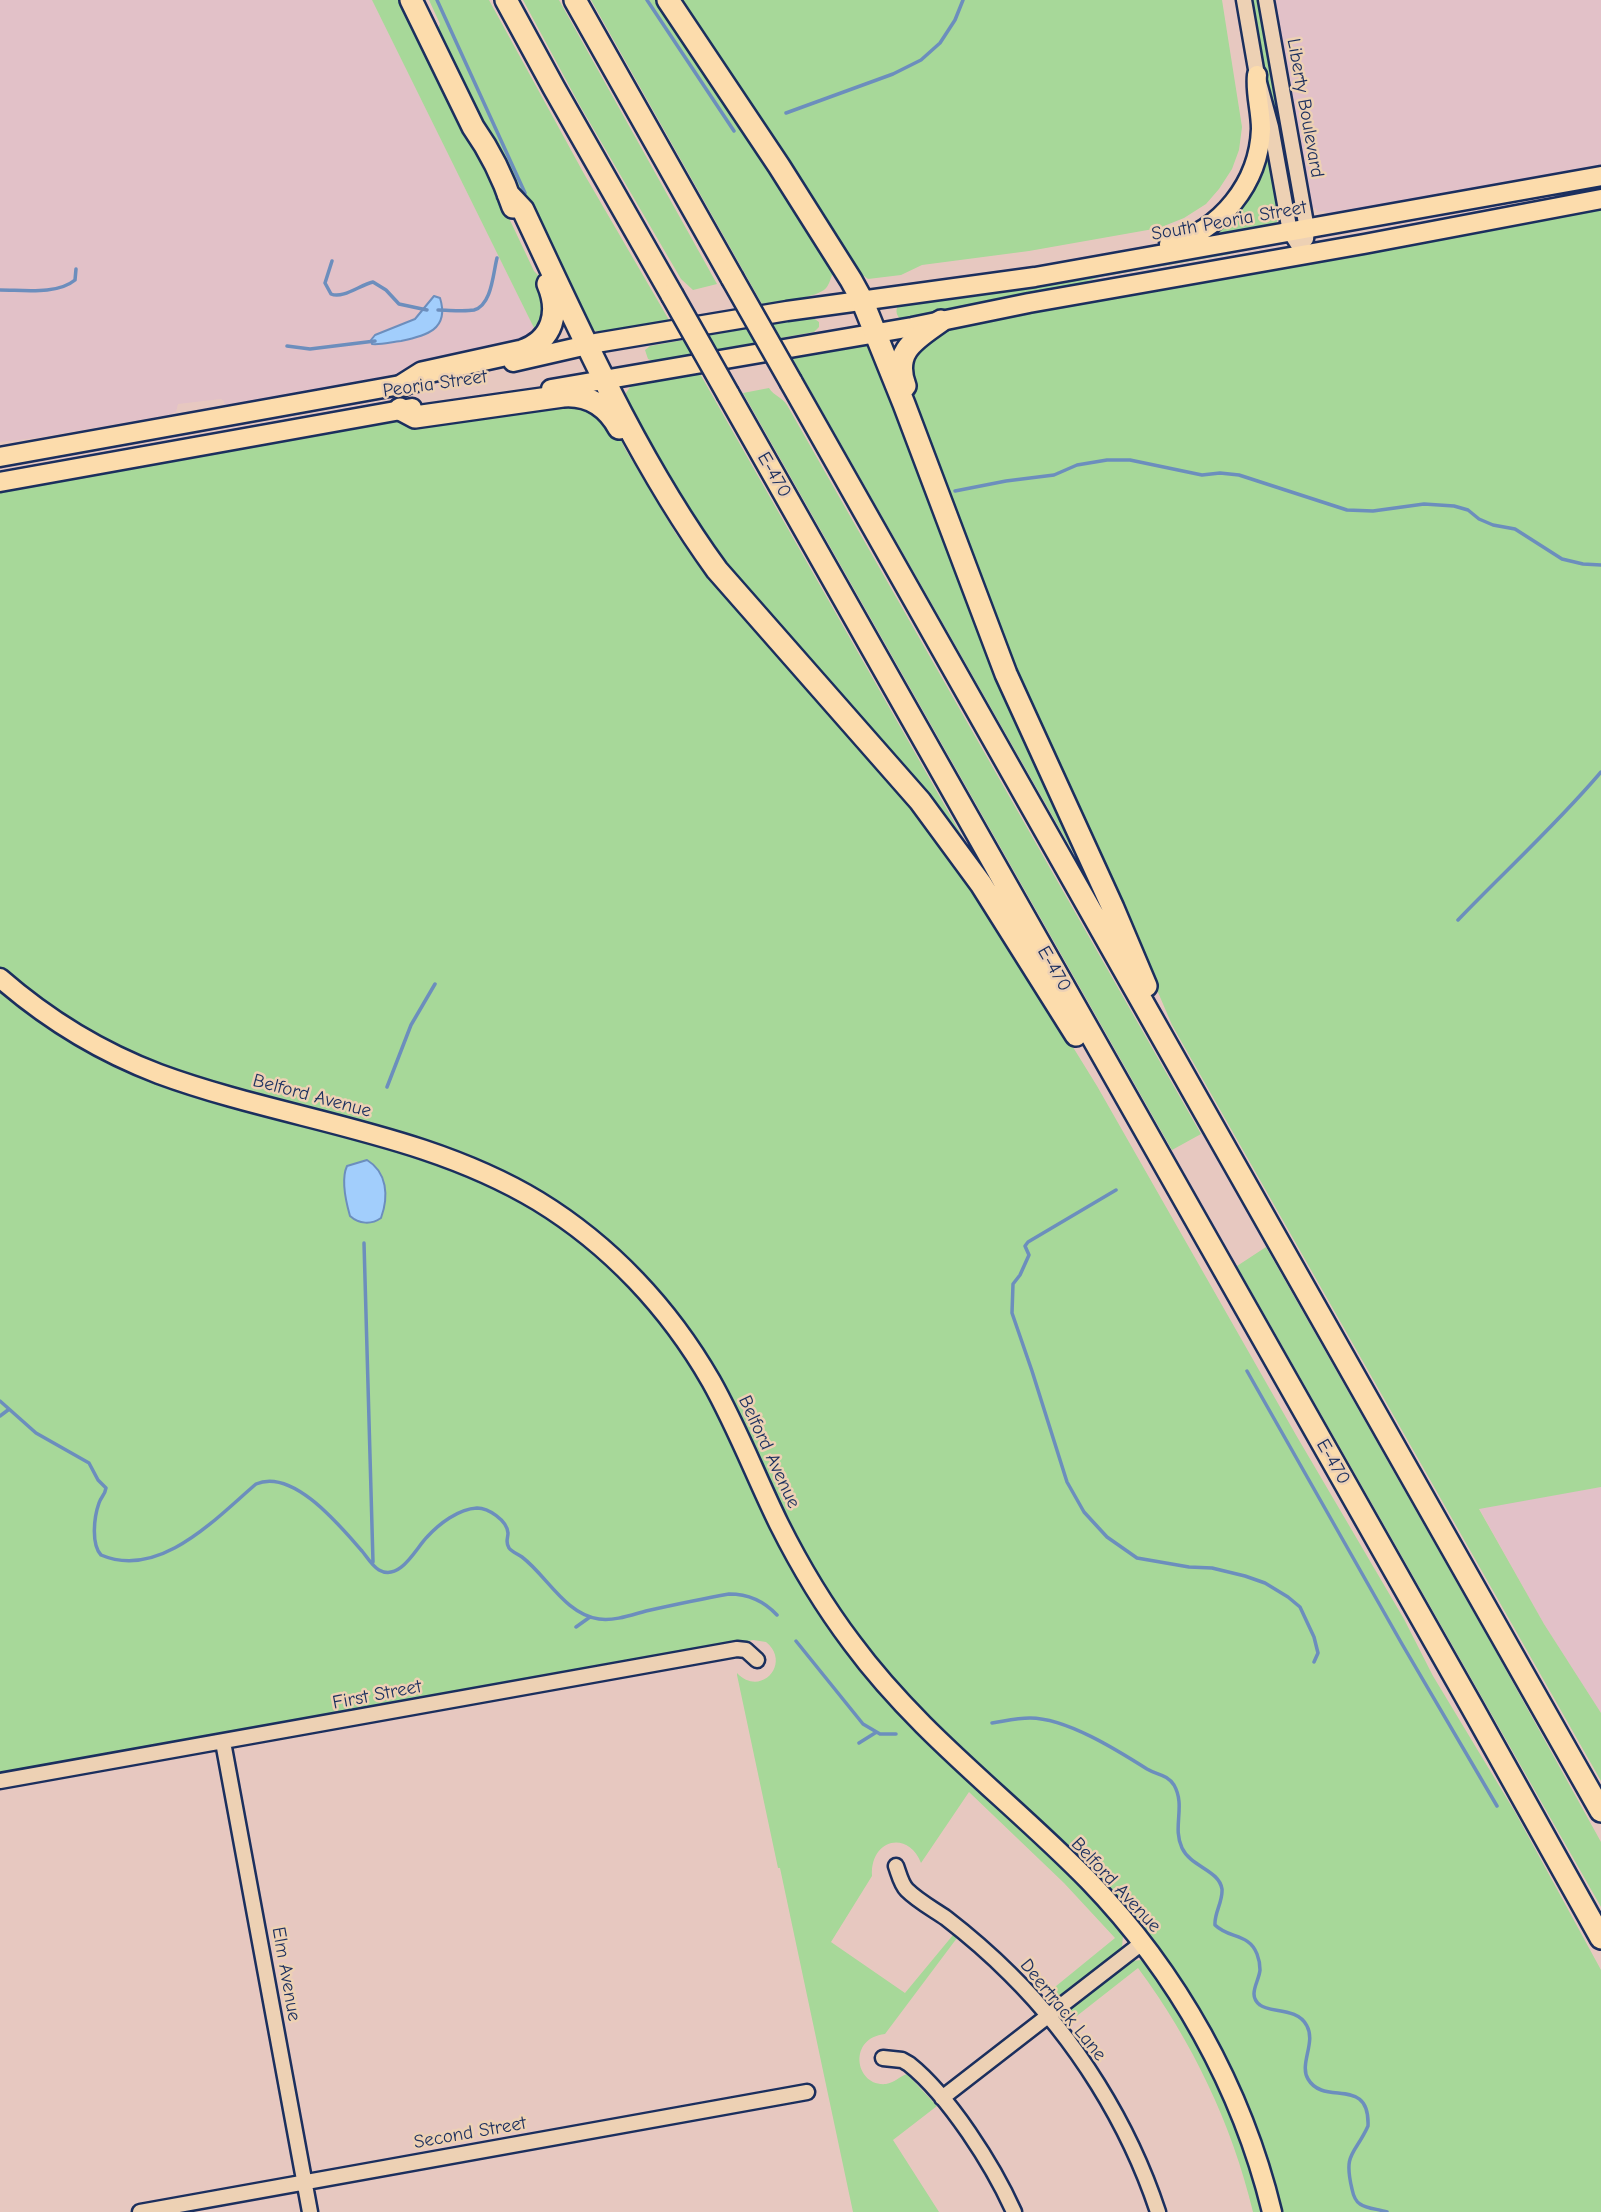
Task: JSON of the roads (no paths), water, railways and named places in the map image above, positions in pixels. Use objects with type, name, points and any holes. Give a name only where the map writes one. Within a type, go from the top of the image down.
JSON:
[{"type":"highway","points":[[411,0],[473,127],[483,141]]},
{"type":"highway","points":[[403,385],[422,373],[527,349],[540,342],[549,332],[554,313],[552,295],[515,215],[478,124],[418,0]]},
{"type":"highway","name":"E-470","points":[[506,0],[1601,1938]]},
{"type":"highway","points":[[575,0],[1601,1811]]},
{"type":"highway","points":[[668,0],[709,64],[720,76]]},
{"type":"highway","points":[[676,0],[720,76],[862,300],[1006,674],[1113,908],[1187,1081]]},
{"type":"highway","points":[[508,194],[523,211],[605,381],[664,490],[717,570],[905,783],[937,824],[981,884],[1119,1107],[1153,1145]]},
{"type":"highway","points":[[913,428],[914,408],[903,380],[901,362],[913,341],[941,321]]},
{"type":"highway","points":[[400,409],[415,417],[563,396],[586,398],[600,404],[611,414],[638,462],[664,490]]},
{"type":"main road","points":[[1127,261],[1145,249],[1176,242],[1201,231],[1224,213],[1241,191],[1252,172],[1259,150],[1261,121],[1257,75]]},
{"type":"main road","name":"South Peoria Street","points":[[862,300],[1026,278],[1601,176]]},
{"type":"main road","points":[[876,333],[1601,199]]},
{"type":"main road","name":"Peoria Street","points":[[0,457],[403,385],[587,345],[862,300]]},
{"type":"main road","name":"Peoria Street","points":[[0,482],[306,428],[362,415],[605,381],[876,333]]},
{"type":"main road","points":[[0,446],[81,435],[101,439]]},
{"type":"main road","name":"Belford Avenue","points":[[0,978],[65,1027],[132,1062],[191,1084],[406,1143],[491,1175],[561,1216],[594,1242],[649,1295],[697,1357],[797,1558],[856,1648],[920,1722],[1085,1878],[1142,1943],[1191,2015],[1227,2082],[1254,2151],[1272,2212]]},
{"type":"street","name":"Liberty Boulevard","points":[[1244,0],[1257,75],[1304,254]]},
{"type":"street","name":"Liberty Boulevard","points":[[1266,0],[1299,230]]},
{"type":"street","name":"First Street","points":[[0,1782],[737,1649],[746,1650],[757,1660]]},
{"type":"street","name":"Elm Avenue","points":[[223,1742],[310,2212]]},
{"type":"street","name":"Deertrack Lane","points":[[896,1866],[906,1889],[991,1956],[1048,2016],[1111,2107],[1143,2172],[1158,2212]]},
{"type":"street","points":[[942,2098],[1142,1943]]},
{"type":"street","points":[[883,2058],[909,2063],[942,2098],[980,2149],[1014,2212]]},
{"type":"street","name":"Second Street","points":[[140,2212],[807,2092]]},
{"type":"water","points":[[434,296],[440,298],[442,318],[433,330],[410,339],[372,344],[371,340],[375,335],[415,319]]},
{"type":"water","points":[[367,1160],[379,1171],[384,1185],[385,1201],[381,1218],[365,1223],[350,1216],[344,1177],[347,1166]]},
{"type":"waterway","points":[[437,0],[525,193]]},
{"type":"waterway","points":[[647,0],[734,131]]},
{"type":"waterway","points":[[786,113],[893,74],[921,60],[940,43],[955,20],[963,0]]},
{"type":"waterway","points":[[438,310],[470,311],[480,307],[488,295],[497,258]]},
{"type":"waterway","points":[[332,261],[325,283],[331,294],[346,293],[373,282],[386,290],[399,304],[427,310]]},
{"type":"waterway","points":[[0,290],[39,291],[59,288],[75,280],[76,269]]},
{"type":"waterway","points":[[287,346],[310,349],[375,341]]},
{"type":"waterway","points":[[955,491],[1054,475],[1077,465],[1107,460],[1130,460],[1202,475],[1239,475],[1347,510],[1373,511],[1424,504],[1454,506],[1468,510],[1493,525],[1515,529],[1562,559],[1601,565]]},
{"type":"waterway","points":[[1458,920],[1601,772]]},
{"type":"waterway","points":[[387,1087],[411,1025],[435,984]]},
{"type":"waterway","points":[[1116,1190],[1028,1242],[1025,1246],[1029,1255],[1013,1284],[1012,1313],[1067,1482],[1084,1512],[1107,1537],[1137,1558],[1212,1568],[1245,1576],[1265,1583],[1288,1597],[1300,1607],[1314,1637],[1318,1653],[1314,1662]]},
{"type":"waterway","points":[[364,1243],[373,1562]]},
{"type":"waterway","points":[[1247,1371],[1497,1806]]},
{"type":"waterway","points":[[0,1401],[36,1433],[89,1463],[98,1480],[106,1488],[99,1503],[95,1523],[96,1544],[101,1555],[123,1561],[144,1559],[165,1552],[186,1542],[205,1528],[256,1484],[270,1481],[285,1484],[315,1502],[379,1570],[387,1572],[401,1568],[443,1522],[463,1511],[477,1508],[491,1512],[501,1519],[507,1528],[507,1544],[510,1549],[531,1565],[566,1602],[587,1616],[599,1619],[617,1618],[729,1594],[755,1599],[777,1615]]},
{"type":"waterway","points":[[0,1416],[8,1410]]},
{"type":"waterway","points":[[576,1627],[590,1617]]},
{"type":"waterway","points":[[796,1641],[863,1724],[880,1734],[896,1734]]},
{"type":"waterway","points":[[992,1723],[1030,1718],[1059,1723],[1091,1736],[1171,1781],[1179,1801],[1178,1832],[1182,1848],[1192,1860],[1216,1877],[1222,1889],[1215,1925],[1244,1939],[1257,1954],[1260,1970],[1254,1993],[1256,2001],[1264,2007],[1291,2013],[1303,2020],[1310,2039],[1306,2073],[1315,2087],[1354,2096],[1362,2101],[1367,2110],[1368,2126],[1350,2160],[1352,2189],[1360,2204],[1387,2212]]},
{"type":"waterway","points":[[859,1743],[875,1733]]}]
